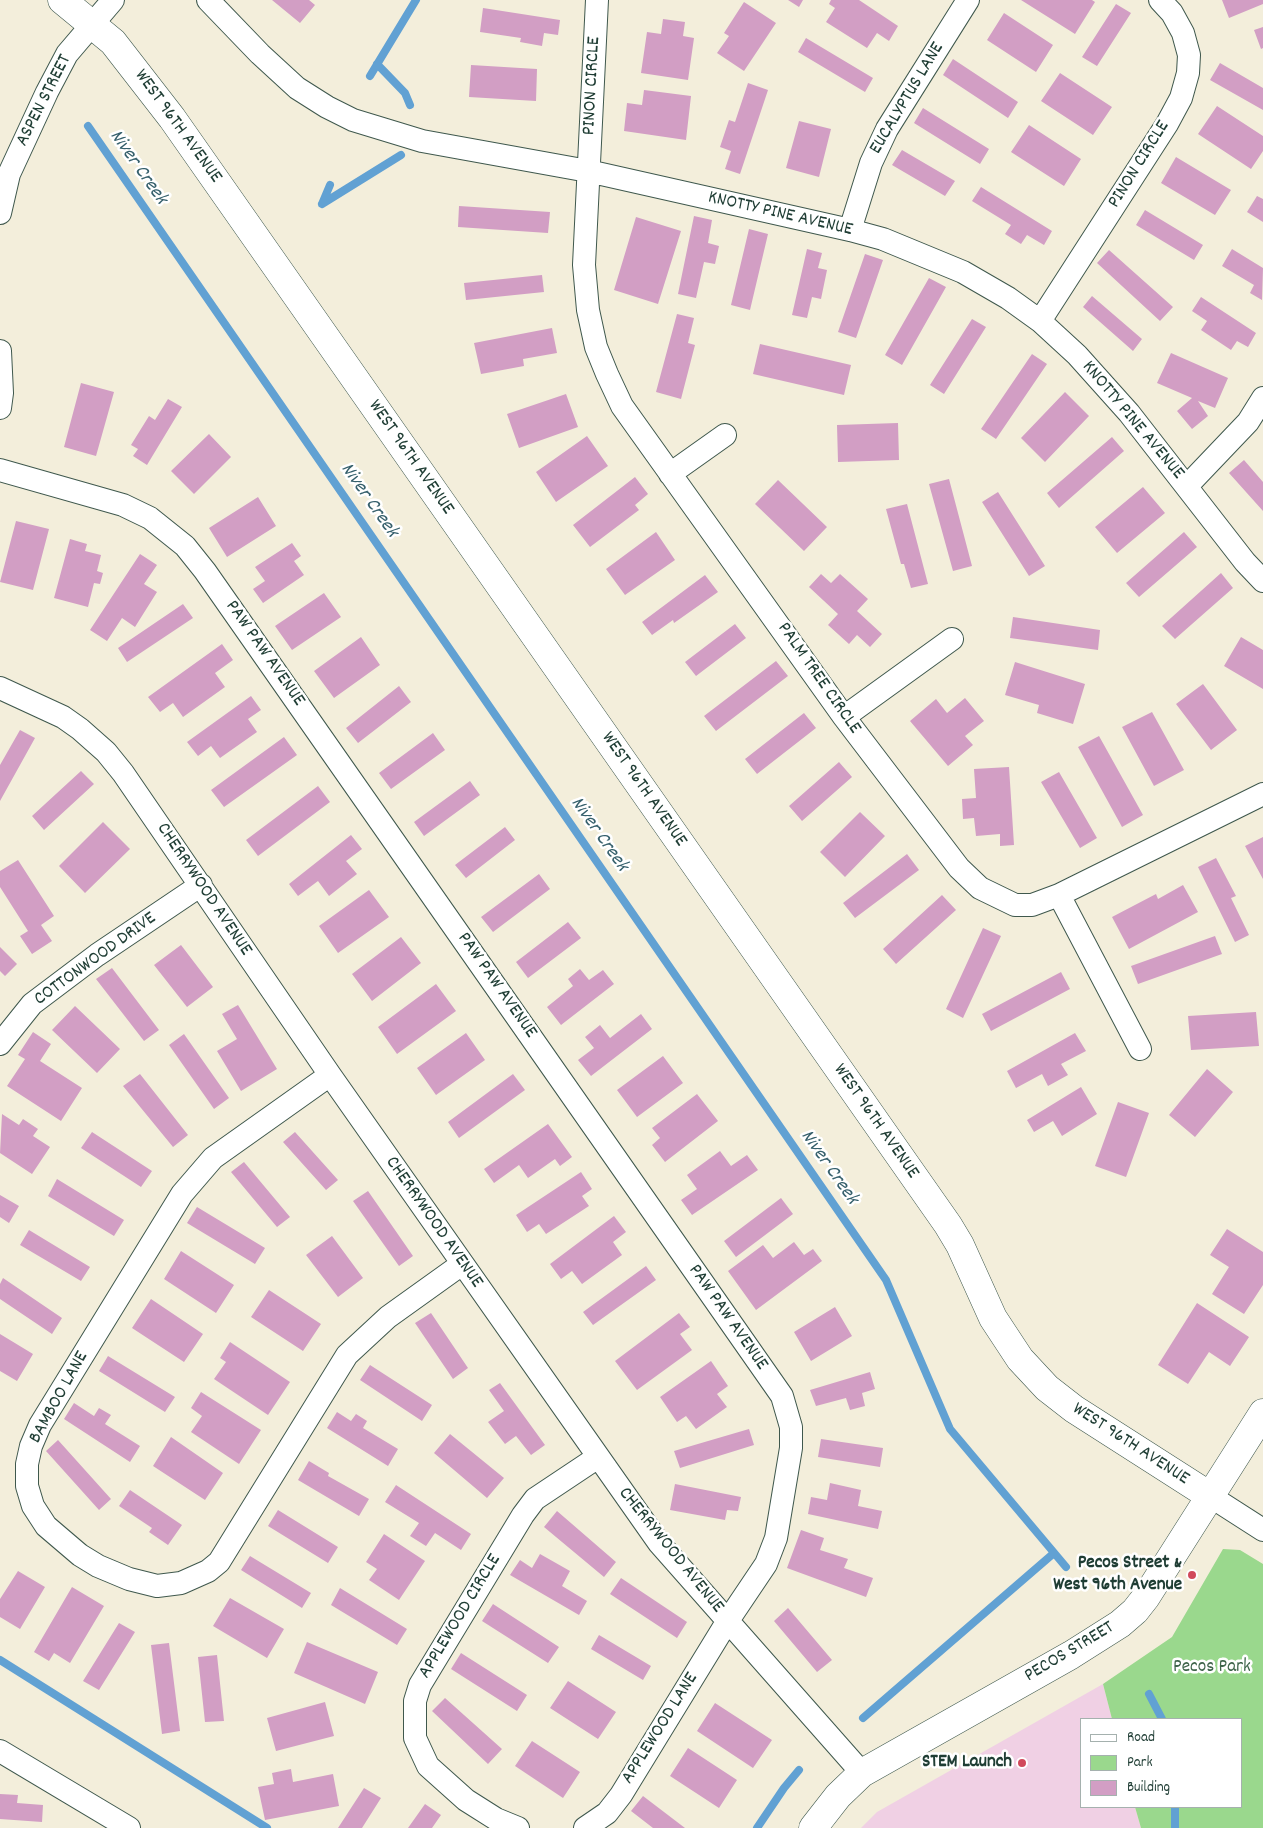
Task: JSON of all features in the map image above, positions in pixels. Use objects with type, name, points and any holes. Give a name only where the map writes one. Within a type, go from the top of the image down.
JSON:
[{"type":"street","name":"WEST 96TH AVENUE","points":[[62,0],[93,23],[127,57],[172,118],[948,1225],[960,1245],[993,1318],[1020,1360],[1047,1388],[1074,1409],[1263,1530]]},
{"type":"street","name":"ASPEN STREET","points":[[0,213],[9,174],[67,54],[113,0]]},
{"type":"street","name":"KNOTTY PINE AVENUE","points":[[208,0],[260,54],[297,88],[327,107],[353,120],[422,141],[588,171],[850,230],[883,239],[941,261],[1008,298],[1040,321],[1077,356],[1129,413],[1245,562],[1263,581]]},
{"type":"street","name":"PINON CIRCLE","points":[[588,171],[597,0]]},
{"type":"street","name":"EUCALYPTUS LANE","points":[[850,230],[871,163],[887,129],[968,0]]},
{"type":"street","name":"PINON CIRCLE","points":[[1040,321],[1167,124],[1181,98],[1188,73],[1189,55],[1183,33],[1172,13],[1160,0]]},
{"type":"street","name":"PALM TREE CIRCLE","points":[[588,171],[584,265],[588,310],[596,347],[622,406],[844,717],[960,868],[980,888],[1015,905],[1032,905],[1059,894],[1263,794]]},
{"type":"street","points":[[0,351],[2,393],[0,408]]},
{"type":"street","points":[[1187,486],[1248,422],[1263,398]]},
{"type":"street","points":[[670,474],[725,435]]},
{"type":"street","name":"PAW PAW AVENUE","points":[[0,470],[124,505],[150,518],[185,546],[211,579],[782,1396],[790,1427],[791,1448],[776,1538],[756,1581],[727,1622]]},
{"type":"street","points":[[844,717],[952,639]]},
{"type":"street","name":"CHERRYWOOD AVENUE","points":[[0,688],[63,717],[80,728],[106,752],[123,773],[330,1075],[659,1543],[862,1773]]},
{"type":"street","name":"COTTONWOOD DRIVE","points":[[0,1044],[32,1004],[97,955],[201,885]]},
{"type":"street","points":[[1059,894],[1140,1049]]},
{"type":"street","name":"BAMBOO LANE","points":[[330,1075],[213,1158],[182,1194],[40,1425],[31,1446],[27,1464],[27,1486],[33,1506],[46,1526],[80,1556],[129,1579],[157,1586],[181,1583],[208,1571],[219,1562],[347,1355],[388,1317],[462,1264]]},
{"type":"street","name":"PECOS STREET","points":[[813,1828],[838,1796],[862,1773],[1071,1655],[1120,1624],[1135,1611],[1146,1597],[1263,1413]]},
{"type":"street","name":"APPLEWOOD CIRCLE","points":[[518,1828],[496,1819],[466,1800],[428,1766],[415,1738],[414,1714],[420,1685],[535,1499],[598,1458]]},
{"type":"street","name":"APPLEWOOD LANE","points":[[585,1828],[607,1813],[621,1795],[727,1622]]},
{"type":"street","points":[[0,1751],[129,1828]]},
{"type":"shaded area","name":"STEM Launch","points":[[1103,1684],[1112,1718],[1080,1718],[1080,1808],[1135,1808],[1141,1828],[861,1828],[877,1812]]},
{"type":"green space","name":"Pecos Park","points":[[1223,1549],[1240,1550],[1263,1564],[1263,1828],[1141,1828],[1135,1808],[1243,1808],[1243,1718],[1112,1718],[1103,1684],[1172,1637]]},
{"type":"building","points":[[272,0],[309,0],[315,5],[300,23]]},
{"type":"building","points":[[788,0],[803,0],[799,7]]},
{"type":"building","points":[[831,0],[859,0],[898,26],[889,41],[877,33],[867,48],[826,22],[835,8],[829,4]]},
{"type":"building","points":[[1021,0],[1092,0],[1095,2],[1075,34]]},
{"type":"building","points":[[1222,0],[1263,0],[1263,4],[1229,18]]},
{"type":"building","points":[[744,2],[776,23],[744,71],[717,53],[729,36],[724,33]]},
{"type":"building","points":[[1116,4],[1131,13],[1097,66],[1082,57]]},
{"type":"building","points":[[483,8],[560,20],[558,35],[544,33],[542,46],[520,42],[521,38],[480,32]]},
{"type":"building","points":[[1004,13],[1053,45],[1036,72],[987,40]]},
{"type":"building","points":[[663,19],[685,22],[683,36],[694,38],[688,80],[641,73],[647,32],[661,34]]},
{"type":"building","points":[[1263,27],[1263,48],[1261,49],[1254,30]]},
{"type":"building","points":[[806,38],[873,78],[865,92],[798,52]]},
{"type":"building","points":[[953,59],[1018,102],[1008,118],[943,75]]},
{"type":"building","points":[[1220,63],[1263,88],[1263,110],[1210,80]]},
{"type":"building","points":[[471,65],[537,69],[536,101],[469,97]]},
{"type":"building","points":[[1060,73],[1112,107],[1093,135],[1041,101]]},
{"type":"building","points":[[748,83],[768,90],[740,174],[725,169],[731,151],[720,147],[729,120],[735,122]]},
{"type":"building","points":[[644,90],[691,96],[686,140],[624,131],[627,103],[642,105]]},
{"type":"building","points":[[1217,106],[1263,136],[1263,151],[1251,169],[1198,134]]},
{"type":"building","points":[[923,108],[989,149],[980,164],[914,123]]},
{"type":"building","points":[[799,121],[831,129],[819,177],[786,168]]},
{"type":"building","points":[[1029,125],[1081,159],[1064,186],[1011,152]]},
{"type":"building","points":[[902,150],[955,181],[945,196],[892,165]]},
{"type":"building","points":[[1176,157],[1231,190],[1215,215],[1161,183]]},
{"type":"building","points":[[981,187],[1052,231],[1044,245],[1027,235],[1021,244],[1005,234],[1011,225],[972,201]]},
{"type":"building","points":[[1257,196],[1263,199],[1263,222],[1247,212]]},
{"type":"building","points":[[459,206],[550,212],[548,233],[458,227]]},
{"type":"building","points":[[1145,210],[1203,245],[1194,260],[1136,225]]},
{"type":"building","points":[[694,216],[712,220],[708,243],[719,246],[715,264],[704,262],[696,298],[678,294]]},
{"type":"building","points":[[636,217],[681,231],[658,304],[614,290]]},
{"type":"building","points":[[749,229],[768,234],[750,310],[731,305]]},
{"type":"building","points":[[807,249],[822,253],[818,268],[827,270],[821,299],[812,297],[807,318],[792,315]]},
{"type":"building","points":[[1232,249],[1263,268],[1262,300],[1250,293],[1254,285],[1222,266]]},
{"type":"building","points":[[1109,250],[1173,307],[1160,321],[1097,263]]},
{"type":"building","points":[[865,254],[883,260],[856,338],[838,332]]},
{"type":"building","points":[[542,275],[544,292],[466,300],[464,283]]},
{"type":"building","points":[[929,278],[946,287],[902,365],[885,355]]},
{"type":"building","points":[[1092,296],[1142,339],[1133,351],[1083,307]]},
{"type":"building","points":[[1201,297],[1256,333],[1248,347],[1237,341],[1231,350],[1201,330],[1207,321],[1192,311]]},
{"type":"building","points":[[677,314],[694,318],[688,343],[695,345],[681,399],[656,392]]},
{"type":"building","points":[[972,319],[986,327],[944,394],[930,385]]},
{"type":"building","points":[[552,328],[557,353],[523,359],[524,366],[481,374],[474,343]]},
{"type":"building","points":[[760,344],[851,365],[844,395],[753,374]]},
{"type":"building","points":[[1171,353],[1228,378],[1215,408],[1198,401],[1208,416],[1192,429],[1177,411],[1192,398],[1157,383]]},
{"type":"building","points":[[1032,354],[1047,364],[996,439],[981,429]]},
{"type":"building","points":[[81,383],[114,392],[96,456],[64,447]]},
{"type":"building","points":[[1065,392],[1089,416],[1045,462],[1021,438]]},
{"type":"building","points":[[566,394],[578,427],[519,448],[507,414]]},
{"type":"building","points":[[168,399],[182,407],[147,465],[133,456],[138,449],[131,445],[149,416],[155,420]]},
{"type":"building","points":[[898,423],[899,460],[838,462],[837,425]]},
{"type":"building","points":[[209,434],[231,457],[194,494],[171,471]]},
{"type":"building","points":[[587,436],[608,466],[556,502],[536,472]]},
{"type":"building","points":[[1112,437],[1124,451],[1059,508],[1047,493]]},
{"type":"building","points":[[1244,460],[1263,482],[1263,511],[1229,473]]},
{"type":"building","points":[[635,477],[648,494],[635,505],[639,510],[590,547],[573,525]]},
{"type":"building","points":[[949,479],[972,566],[953,571],[929,484]]},
{"type":"building","points":[[778,480],[827,527],[804,551],[755,504]]},
{"type":"building","points":[[1143,487],[1165,513],[1117,553],[1095,527]]},
{"type":"building","points":[[998,492],[1045,566],[1029,576],[982,502]]},
{"type":"building","points":[[258,497],[276,526],[227,557],[209,528]]},
{"type":"building","points":[[907,504],[928,584],[911,588],[904,564],[901,564],[886,509]]},
{"type":"building","points":[[16,521],[49,529],[33,590],[0,582]]},
{"type":"building","points":[[656,532],[675,560],[625,595],[606,569]]},
{"type":"building","points":[[1184,532],[1197,547],[1139,597],[1126,583]]},
{"type":"building","points":[[70,539],[87,544],[85,551],[101,555],[97,571],[103,573],[100,584],[94,583],[88,607],[54,598]]},
{"type":"building","points":[[292,543],[301,556],[294,561],[304,575],[263,603],[253,589],[265,581],[255,567]]},
{"type":"building","points":[[140,554],[157,565],[144,584],[157,592],[135,627],[122,618],[107,641],[90,630]]},
{"type":"building","points":[[1221,573],[1233,588],[1175,639],[1162,626]]},
{"type":"building","points":[[821,574],[831,583],[840,574],[868,599],[857,611],[882,634],[870,647],[857,635],[849,644],[828,625],[838,614],[809,587]]},
{"type":"building","points":[[705,575],[718,592],[674,623],[673,620],[652,635],[642,622]]},
{"type":"building","points":[[324,593],[341,617],[292,650],[275,626]]},
{"type":"building","points":[[183,604],[193,618],[127,662],[118,648]]},
{"type":"building","points":[[1013,617],[1100,630],[1098,650],[1010,638]]},
{"type":"building","points":[[735,624],[746,638],[696,676],[685,662]]},
{"type":"building","points":[[361,637],[380,665],[334,698],[314,671]]},
{"type":"building","points":[[1241,637],[1263,650],[1263,689],[1224,666]]},
{"type":"building","points":[[222,644],[233,660],[215,673],[225,687],[183,717],[173,703],[160,712],[148,697]]},
{"type":"building","points":[[776,661],[788,676],[716,731],[704,716]]},
{"type":"building","points":[[1015,662],[1085,684],[1073,724],[1037,713],[1039,705],[1005,695]]},
{"type":"building","points":[[1203,684],[1237,730],[1211,750],[1176,704]]},
{"type":"building","points":[[399,686],[411,702],[358,743],[346,728]]},
{"type":"building","points":[[251,696],[261,710],[248,719],[257,732],[220,758],[211,746],[198,756],[187,742]]},
{"type":"building","points":[[965,698],[984,721],[965,736],[973,745],[948,766],[910,721],[936,699],[947,713]]},
{"type":"building","points":[[1152,712],[1184,770],[1154,786],[1122,727]]},
{"type":"building","points":[[804,713],[816,728],[757,774],[745,759]]},
{"type":"building","points":[[20,730],[35,738],[0,801],[0,765]]},
{"type":"building","points":[[433,733],[445,750],[391,789],[379,773]]},
{"type":"building","points":[[1099,736],[1143,815],[1122,827],[1078,747]]},
{"type":"building","points":[[284,737],[297,755],[224,807],[211,790]]},
{"type":"building","points":[[839,762],[852,777],[802,821],[789,806]]},
{"type":"building","points":[[1009,767],[1014,845],[1000,846],[1000,834],[976,836],[974,818],[963,819],[962,799],[976,798],[974,769]]},
{"type":"building","points":[[81,771],[94,784],[44,830],[32,816]]},
{"type":"building","points":[[1059,772],[1097,838],[1080,848],[1041,782]]},
{"type":"building","points":[[470,781],[480,795],[424,836],[414,822]]},
{"type":"building","points":[[318,786],[330,802],[258,856],[246,840]]},
{"type":"building","points":[[860,812],[885,836],[845,877],[820,852]]},
{"type":"building","points":[[103,822],[130,849],[85,893],[59,866]]},
{"type":"building","points":[[505,827],[515,840],[466,878],[455,865]]},
{"type":"building","points":[[351,835],[362,849],[346,861],[357,874],[329,896],[318,881],[298,896],[289,884]]},
{"type":"building","points":[[1263,837],[1263,879],[1245,846]]},
{"type":"building","points":[[907,854],[919,870],[855,918],[843,903]]},
{"type":"building","points":[[1216,858],[1236,896],[1231,898],[1249,935],[1235,942],[1198,867]]},
{"type":"building","points":[[18,860],[54,916],[41,925],[52,941],[32,954],[20,936],[28,931],[0,887],[0,871]]},
{"type":"building","points":[[539,874],[550,889],[493,932],[481,917]]},
{"type":"building","points":[[1183,885],[1198,912],[1129,949],[1112,917],[1156,894],[1158,899]]},
{"type":"building","points":[[369,890],[389,917],[338,953],[319,926]]},
{"type":"building","points":[[942,895],[956,910],[896,964],[883,949]]},
{"type":"building","points":[[568,922],[581,938],[528,978],[516,962]]},
{"type":"building","points":[[983,928],[1001,936],[963,1018],[946,1009]]},
{"type":"building","points":[[1215,936],[1222,954],[1138,984],[1131,966]]},
{"type":"building","points":[[401,937],[421,963],[372,1001],[352,974]]},
{"type":"building","points":[[181,945],[213,987],[187,1007],[154,965]]},
{"type":"building","points":[[0,947],[17,964],[5,976],[0,971]]},
{"type":"building","points":[[112,968],[159,1030],[144,1041],[96,979]]},
{"type":"building","points":[[580,969],[589,980],[603,970],[614,984],[561,1025],[547,1007],[573,986],[568,979]]},
{"type":"building","points":[[1061,972],[1070,989],[991,1031],[982,1014]]},
{"type":"building","points":[[436,984],[456,1011],[397,1054],[378,1027]]},
{"type":"building","points":[[238,1005],[277,1069],[241,1091],[217,1051],[237,1039],[222,1014]]},
{"type":"building","points":[[75,1006],[120,1049],[97,1073],[52,1030]]},
{"type":"building","points":[[1256,1012],[1259,1046],[1191,1050],[1188,1016]]},
{"type":"building","points":[[641,1014],[652,1029],[591,1076],[578,1060],[594,1048],[585,1037],[600,1025],[610,1038]]},
{"type":"building","points":[[33,1032],[51,1044],[40,1061],[82,1088],[61,1121],[7,1086],[25,1059],[18,1055]]},
{"type":"building","points":[[466,1033],[485,1060],[436,1095],[417,1068]]},
{"type":"building","points":[[1075,1033],[1086,1051],[1061,1064],[1068,1075],[1048,1086],[1042,1074],[1016,1088],[1007,1071]]},
{"type":"building","points":[[184,1034],[229,1098],[214,1109],[169,1045]]},
{"type":"building","points":[[663,1056],[683,1083],[637,1117],[617,1090]]},
{"type":"building","points":[[1207,1069],[1233,1092],[1195,1137],[1169,1115]]},
{"type":"building","points":[[140,1074],[188,1135],[173,1147],[123,1086]]},
{"type":"building","points":[[513,1074],[525,1090],[459,1138],[448,1122]]},
{"type":"building","points":[[1081,1087],[1097,1114],[1062,1136],[1053,1121],[1034,1132],[1027,1120]]},
{"type":"building","points":[[697,1094],[718,1121],[665,1162],[652,1145],[660,1138],[652,1128]]},
{"type":"building","points":[[1118,1102],[1149,1113],[1126,1177],[1095,1166]]},
{"type":"building","points":[[2,1114],[19,1125],[23,1119],[38,1129],[33,1136],[50,1147],[32,1174],[0,1153]]},
{"type":"building","points":[[548,1124],[572,1157],[560,1166],[555,1159],[528,1178],[519,1165],[494,1183],[484,1169]]},
{"type":"building","points":[[92,1132],[152,1171],[141,1187],[81,1148]]},
{"type":"building","points":[[295,1132],[338,1180],[326,1190],[283,1142]]},
{"type":"building","points":[[720,1151],[731,1166],[747,1155],[758,1170],[692,1215],[681,1200],[697,1189],[687,1175]]},
{"type":"building","points":[[244,1162],[290,1217],[277,1227],[231,1172]]},
{"type":"building","points":[[581,1172],[592,1189],[582,1196],[589,1206],[546,1234],[539,1224],[527,1232],[516,1215]]},
{"type":"building","points":[[57,1179],[124,1220],[114,1236],[48,1196]]},
{"type":"building","points":[[368,1191],[413,1256],[399,1266],[353,1201]]},
{"type":"building","points":[[0,1195],[19,1206],[9,1223],[0,1217]]},
{"type":"building","points":[[781,1198],[793,1214],[736,1257],[724,1241]]},
{"type":"building","points":[[197,1207],[265,1248],[255,1264],[187,1223]]},
{"type":"building","points":[[614,1216],[626,1232],[613,1242],[622,1255],[582,1284],[572,1271],[561,1279],[550,1264]]},
{"type":"building","points":[[1227,1229],[1263,1252],[1263,1285],[1244,1314],[1212,1294],[1229,1267],[1210,1255]]},
{"type":"building","points":[[29,1230],[90,1267],[81,1281],[20,1245]]},
{"type":"building","points":[[332,1236],[363,1278],[338,1297],[306,1255]]},
{"type":"building","points":[[794,1242],[804,1255],[813,1249],[822,1261],[756,1310],[728,1271],[763,1245],[773,1258]]},
{"type":"building","points":[[181,1251],[234,1285],[216,1313],[164,1279]]},
{"type":"building","points":[[646,1266],[656,1280],[593,1325],[583,1312]]},
{"type":"building","points":[[3,1278],[62,1318],[52,1334],[0,1299],[0,1284]]},
{"type":"building","points":[[269,1290],[321,1324],[303,1351],[251,1317]]},
{"type":"building","points":[[151,1299],[203,1334],[184,1362],[132,1328]]},
{"type":"building","points":[[1197,1303],[1249,1337],[1230,1366],[1209,1352],[1188,1384],[1158,1365]]},
{"type":"building","points":[[835,1307],[852,1336],[811,1361],[794,1332]]},
{"type":"building","points":[[431,1313],[468,1368],[453,1379],[415,1323]]},
{"type":"building","points":[[679,1313],[690,1327],[680,1334],[692,1350],[637,1390],[615,1361]]},
{"type":"building","points":[[0,1334],[33,1354],[17,1381],[0,1371]]},
{"type":"building","points":[[230,1342],[290,1382],[268,1415],[214,1379],[226,1362],[220,1358]]},
{"type":"building","points":[[108,1356],[175,1397],[165,1412],[99,1371]]},
{"type":"building","points":[[711,1361],[728,1386],[717,1394],[727,1407],[696,1429],[686,1416],[677,1422],[660,1397]]},
{"type":"building","points":[[370,1365],[432,1405],[422,1421],[360,1380]]},
{"type":"building","points":[[870,1372],[875,1389],[862,1393],[865,1406],[850,1410],[846,1398],[816,1406],[810,1390]]},
{"type":"building","points":[[500,1383],[545,1445],[531,1455],[516,1436],[505,1444],[488,1422],[504,1411],[489,1390]]},
{"type":"building","points":[[201,1392],[261,1430],[239,1464],[191,1432],[202,1416],[191,1408]]},
{"type":"building","points":[[74,1403],[94,1416],[99,1408],[111,1415],[105,1424],[140,1446],[130,1462],[64,1419]]},
{"type":"building","points":[[337,1412],[351,1421],[356,1414],[367,1421],[363,1428],[398,1449],[388,1466],[327,1428]]},
{"type":"building","points":[[749,1429],[754,1445],[680,1468],[674,1451]]},
{"type":"building","points":[[450,1434],[504,1478],[487,1498],[434,1453]]},
{"type":"building","points":[[171,1437],[223,1473],[205,1500],[153,1466]]},
{"type":"building","points":[[821,1439],[883,1448],[880,1467],[818,1457]]},
{"type":"building","points":[[58,1440],[111,1499],[99,1510],[46,1451]]},
{"type":"building","points":[[309,1461],[329,1473],[328,1476],[369,1499],[359,1516],[298,1480]]},
{"type":"building","points":[[830,1483],[861,1490],[858,1506],[882,1511],[878,1529],[808,1514],[811,1497],[827,1500]]},
{"type":"building","points":[[675,1484],[741,1497],[738,1511],[727,1510],[725,1520],[670,1510]]},
{"type":"building","points":[[396,1485],[471,1534],[461,1550],[435,1533],[426,1546],[410,1536],[419,1523],[385,1502]]},
{"type":"building","points":[[130,1490],[182,1525],[168,1545],[149,1532],[152,1528],[119,1506]]},
{"type":"building","points":[[278,1510],[338,1547],[328,1563],[268,1526]]},
{"type":"building","points":[[557,1511],[616,1562],[604,1577],[544,1527]]},
{"type":"building","points":[[801,1530],[824,1538],[820,1550],[848,1559],[844,1568],[873,1578],[866,1597],[787,1568]]},
{"type":"building","points":[[384,1534],[425,1561],[399,1600],[369,1580],[377,1569],[366,1562]]},
{"type":"building","points":[[540,1554],[570,1571],[562,1586],[587,1601],[579,1615],[510,1575],[520,1560],[532,1568]]},
{"type":"building","points":[[250,1556],[311,1593],[302,1608],[241,1570]]},
{"type":"building","points":[[18,1571],[45,1587],[20,1629],[0,1617],[0,1599]]},
{"type":"building","points":[[621,1578],[687,1622],[677,1638],[610,1594]]},
{"type":"building","points":[[72,1587],[104,1606],[70,1663],[54,1653],[49,1661],[34,1652]]},
{"type":"building","points":[[340,1588],[407,1629],[397,1645],[331,1605]]},
{"type":"building","points":[[230,1598],[284,1629],[267,1658],[213,1626]]},
{"type":"building","points":[[493,1604],[559,1647],[548,1663],[482,1621]]},
{"type":"building","points":[[788,1608],[832,1660],[817,1672],[774,1621]]},
{"type":"building","points":[[119,1623],[135,1632],[99,1690],[83,1681]]},
{"type":"building","points":[[599,1635],[651,1666],[643,1680],[591,1649]]},
{"type":"building","points":[[307,1642],[378,1672],[365,1704],[294,1673]]},
{"type":"building","points":[[169,1643],[180,1731],[162,1734],[151,1645]]},
{"type":"building","points":[[461,1653],[527,1695],[517,1711],[451,1669]]},
{"type":"building","points":[[217,1655],[224,1721],[205,1722],[198,1657]]},
{"type":"building","points":[[568,1681],[616,1712],[598,1739],[550,1708]]},
{"type":"building","points":[[445,1698],[502,1749],[488,1764],[432,1711]]},
{"type":"building","points":[[325,1702],[334,1736],[276,1751],[267,1718]]},
{"type":"building","points":[[715,1703],[772,1740],[753,1768],[697,1731]]},
{"type":"building","points":[[532,1741],[580,1772],[563,1798],[515,1766]]},
{"type":"building","points":[[688,1748],[737,1780],[719,1808],[670,1776]]},
{"type":"building","points":[[291,1769],[293,1782],[333,1774],[339,1806],[265,1820],[258,1787],[274,1784],[272,1773]]},
{"type":"building","points":[[364,1788],[381,1798],[362,1828],[338,1828]]},
{"type":"building","points":[[0,1794],[18,1795],[17,1803],[43,1805],[42,1822],[0,1819]]},
{"type":"building","points":[[643,1796],[685,1828],[653,1828],[631,1811]]},
{"type":"building","points":[[425,1804],[441,1815],[432,1828],[408,1828]]},
{"type":"waterway","points":[[370,76],[416,0]]},
{"type":"waterway","points":[[377,64],[405,93],[410,105]]},
{"type":"waterway","name":"Niver Creek","points":[[88,126],[886,1280],[950,1429],[1066,1567]]},
{"type":"waterway","points":[[322,204],[401,155]]},
{"type":"waterway","points":[[322,204],[330,185]]},
{"type":"waterway","points":[[863,1718],[1054,1553]]},
{"type":"waterway","points":[[0,1660],[267,1828]]},
{"type":"waterway","name":"Niver Creek","points":[[1149,1694],[1161,1718]]},
{"type":"waterway","points":[[757,1828],[784,1788],[799,1770]]},
{"type":"waterway","name":"Niver Creek","points":[[1175,1808],[1175,1828]]},
{"type":"place","name":"Pecos Street & West 96th Avenue","points":[[1192,1575]]},
{"type":"place","name":"STEM Launch","points":[[1022,1763]]}]
